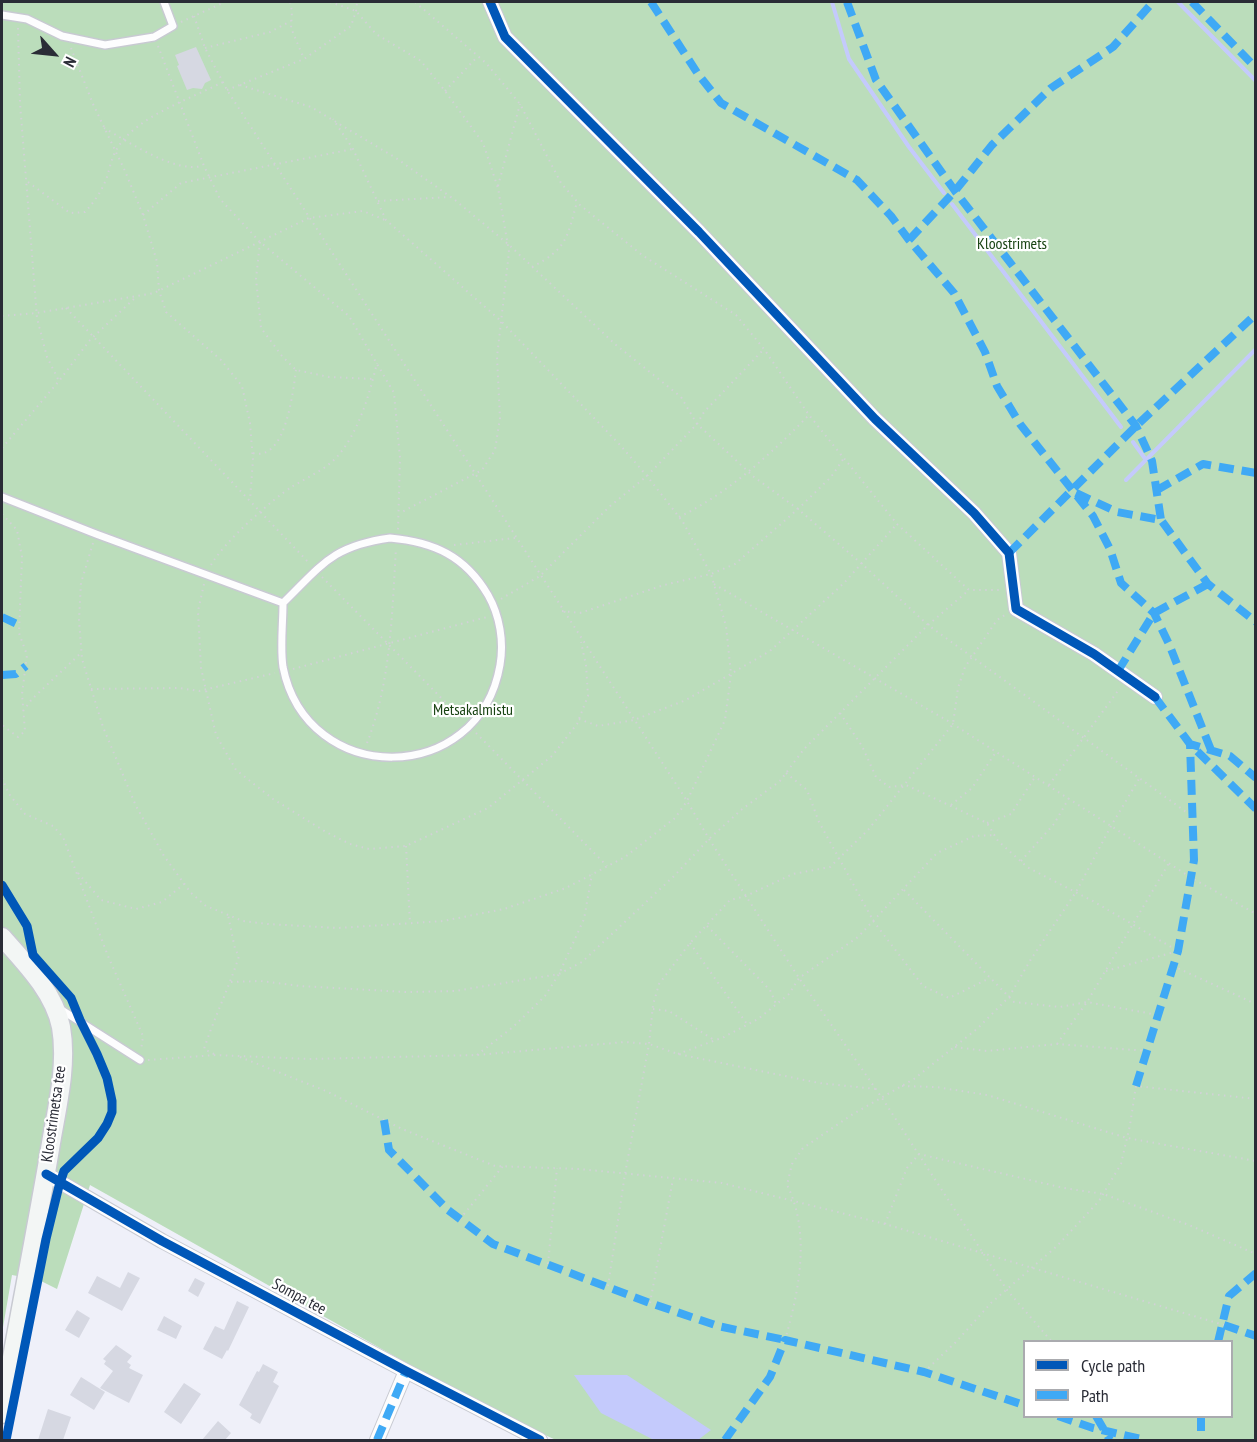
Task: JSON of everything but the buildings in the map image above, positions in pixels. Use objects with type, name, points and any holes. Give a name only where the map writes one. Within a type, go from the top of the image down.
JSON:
[{"type":"main road","name":"Kloostrimetsa tee","points":[[2,937],[27,965],[53,1004],[61,1026],[63,1051],[60,1091],[2,1414]]},
{"type":"street","points":[[489,2],[505,38],[699,232],[875,419],[974,513],[1009,553],[1016,609],[1094,654],[1155,697]]},
{"type":"street","name":"Sompa tee","points":[[46,1174],[162,1240],[540,1440]]},
{"type":"street","points":[[377,1440],[406,1371]]},
{"type":"lane","points":[[2,15],[18,17],[67,37],[105,45],[154,38],[173,26],[164,2]]},
{"type":"lane","points":[[2,497],[283,603]]},
{"type":"lane","points":[[397,539],[433,546],[462,563],[480,582],[493,604],[501,628],[502,654],[498,679],[486,706],[470,726],[442,747],[414,757],[385,759],[356,753],[329,739],[307,719],[291,694],[285,671],[283,603],[315,570],[341,551],[365,541],[397,539]]},
{"type":"lane","points":[[53,1004],[140,1060]]},
{"type":"path","points":[[173,26],[225,2]]},
{"type":"path","points":[[290,2],[291,28],[304,59]]},
{"type":"path","points":[[330,2],[356,11],[376,34],[421,61],[445,91],[483,143],[498,188],[508,244],[497,357],[500,418],[495,450],[482,470],[400,513]]},
{"type":"path","points":[[227,90],[304,59],[351,26],[357,2]]},
{"type":"path","points":[[415,2],[486,63],[520,104],[561,183],[577,201],[642,255],[736,315],[764,349],[809,416],[897,524],[969,590]]},
{"type":"path","points":[[194,16],[205,48],[227,90],[687,801],[709,840],[1007,1290],[1051,1340]]},
{"type":"path","points":[[18,17],[20,103],[37,313],[47,357],[59,381]]},
{"type":"path","points":[[205,48],[270,32],[291,21]]},
{"type":"path","points":[[67,37],[143,215],[157,262],[159,290],[166,312],[221,360],[242,386],[250,423],[253,453],[250,500]]},
{"type":"path","points":[[154,38],[204,166],[220,200],[260,242],[349,316],[394,393],[400,458],[400,513],[389,645],[376,721],[363,754]]},
{"type":"path","points":[[445,91],[478,56]]},
{"type":"path","points":[[28,182],[70,213],[85,212],[96,199],[106,180],[115,152],[134,127],[223,82]]},
{"type":"path","points":[[240,85],[310,107],[396,158],[451,197],[508,244],[616,345],[681,397],[698,423],[748,471],[798,509],[928,625],[1193,817]]},
{"type":"path","points":[[498,188],[520,104]]},
{"type":"path","points":[[333,120],[353,149],[386,220]]},
{"type":"path","points":[[104,128],[183,167],[204,166]]},
{"type":"path","points":[[143,215],[181,183],[353,149]]},
{"type":"path","points":[[378,201],[451,197]]},
{"type":"path","points":[[532,267],[552,257],[563,244],[577,201]]},
{"type":"path","points":[[2,316],[37,313],[137,296],[159,290],[309,218],[363,211],[386,220],[501,321],[647,476],[678,517],[711,574],[726,626],[731,674],[726,720],[687,801],[675,818],[625,857],[566,888],[504,909],[442,921],[338,928],[243,921],[206,906],[184,884],[164,856],[136,806],[103,727],[82,652],[79,620],[81,584],[96,534]]},
{"type":"path","points":[[260,242],[256,279],[261,328],[282,356],[296,370],[329,377],[373,379]]},
{"type":"path","points":[[2,448],[93,337],[137,296]]},
{"type":"path","points":[[66,308],[315,570],[607,866]]},
{"type":"path","points":[[493,604],[540,576],[609,507],[647,476],[764,349]]},
{"type":"path","points":[[206,574],[214,560],[271,502],[329,464],[342,451],[357,422],[377,363]]},
{"type":"path","points":[[253,453],[260,455],[267,453],[277,443],[290,410],[296,370]]},
{"type":"path","points":[[678,517],[704,505],[748,471],[809,416]]},
{"type":"path","points":[[562,611],[580,613],[664,585],[711,574],[735,564],[831,477],[844,458]]},
{"type":"path","points":[[2,514],[17,530],[22,557],[19,633],[27,655],[22,694],[26,731],[18,737],[2,725]]},
{"type":"path","points":[[579,719],[598,726],[634,720],[686,700],[770,651],[844,583],[897,524]]},
{"type":"path","points":[[433,546],[515,538]]},
{"type":"path","points":[[714,584],[953,724],[1169,863],[1256,914]]},
{"type":"path","points":[[231,982],[260,981],[300,986],[406,992],[454,992],[559,974],[582,962],[741,810],[780,781],[804,749],[928,625],[969,590],[1015,590]]},
{"type":"path","points":[[608,1286],[625,1174],[659,984],[690,943],[730,900],[746,896],[793,874],[830,867],[868,830],[953,724],[958,688],[971,656],[997,620],[1016,609]]},
{"type":"path","points":[[91,689],[179,688],[199,691],[389,645],[496,614]]},
{"type":"path","points":[[23,711],[32,699],[82,652]]},
{"type":"path","points":[[1049,785],[1128,678]]},
{"type":"path","points":[[840,713],[862,746],[876,777],[889,787],[906,785],[987,823],[995,835],[1027,867],[1076,892],[1178,951],[1106,971]]},
{"type":"path","points":[[951,805],[972,788],[996,752]]},
{"type":"path","points":[[786,773],[807,790],[819,822],[874,922],[923,986],[949,998],[990,978]]},
{"type":"path","points":[[987,823],[1011,814],[1035,776]]},
{"type":"path","points":[[2,778],[9,794],[25,814],[53,826],[63,837],[108,956],[142,1036],[140,1060],[216,1055],[309,1059],[477,1055],[625,1042],[649,1044],[678,1054],[819,1083],[876,1089]]},
{"type":"path","points":[[785,1340],[792,1316],[801,1262],[800,1227],[795,1201],[787,1185],[792,1164],[803,1148],[853,1114],[902,1086],[954,1047],[978,1028],[1009,997],[1031,959],[1076,892],[1140,778]]},
{"type":"path","points":[[1021,861],[1054,824],[1070,798]]},
{"type":"path","points":[[678,1054],[714,1041],[758,1019],[789,994],[799,978],[858,937],[937,854],[974,836],[995,835]]},
{"type":"path","points":[[406,846],[410,924]]},
{"type":"path","points":[[1057,1044],[1087,1002],[1169,863]]},
{"type":"path","points":[[76,871],[101,900],[136,909],[162,902],[184,884]]},
{"type":"path","points":[[477,1055],[513,1027],[545,996],[559,974],[584,919],[592,874]]},
{"type":"path","points":[[904,890],[1014,1002],[1060,1006],[1087,1002],[1158,1015]]},
{"type":"path","points":[[216,1055],[204,1049],[239,956],[235,949],[228,915]]},
{"type":"path","points":[[706,925],[770,990],[776,1004]]},
{"type":"path","points":[[690,943],[747,1024]]},
{"type":"path","points":[[1173,966],[1256,1004]]},
{"type":"path","points":[[653,1009],[669,1011],[714,1041]]},
{"type":"path","points":[[954,1047],[987,1051],[1057,1044],[1147,1051]]},
{"type":"path","points":[[237,1056],[326,1091],[402,1129],[495,1166],[557,1168],[722,1183],[885,1224],[1224,1325]]},
{"type":"path","points":[[902,1086],[936,1087],[987,1095],[1127,1138],[1256,1161]]},
{"type":"path","points":[[924,1372],[956,1342],[991,1303],[1057,1246],[1103,1194],[1121,1164],[1136,1086],[1256,1100]]},
{"type":"path","points":[[919,1154],[1064,1188],[1103,1194],[1256,1254]]},
{"type":"path","points":[[885,1224],[907,1167],[919,1154]]},
{"type":"path","points":[[460,1219],[503,1166]]},
{"type":"path","points":[[548,1264],[557,1168]]},
{"type":"path","points":[[650,1303],[673,1179]]},
{"type":"green space","name":"Metsakalmistu","points":[[2,2],[1255,2],[1255,1440],[556,1440],[492,1411],[90,1185],[57,1289],[39,1280],[12,1275],[2,1333]]},
{"type":"water","points":[[574,1375],[627,1375],[711,1430],[698,1440],[654,1440],[601,1413]]},
{"type":"waterway","points":[[832,2],[849,59],[909,147],[944,193]]},
{"type":"waterway","points":[[1178,2],[1256,81]]},
{"type":"waterway","points":[[952,204],[1121,427]]},
{"type":"waterway","points":[[1126,480],[1256,349]]},
{"type":"waterway","points":[[1133,442],[1146,460]]},
{"type":"marked path","points":[[651,2],[698,74],[721,103],[857,180],[891,216],[954,293],[985,352],[997,386],[1020,424],[1093,516],[1110,549],[1121,583],[1154,613],[1169,644],[1211,750]]},
{"type":"marked path","points":[[847,2],[876,80],[955,191],[1136,426],[1152,461],[1161,520]]},
{"type":"marked path","points":[[909,240],[955,191],[992,145],[1051,88],[1113,47],[1153,2]]},
{"type":"marked path","points":[[1192,2],[1256,68]]},
{"type":"marked path","points":[[1009,553],[1136,426],[1256,314]]},
{"type":"marked path","points":[[1157,490],[1203,464],[1256,473]]},
{"type":"marked path","points":[[1076,493],[1117,512],[1161,520],[1208,584],[1256,622]]},
{"type":"marked path","points":[[1118,671],[1154,613],[1208,584]]},
{"type":"marked path","points":[[2,617],[19,625]]},
{"type":"marked path","points":[[2,675],[16,674],[26,666]]},
{"type":"marked path","points":[[1155,697],[1190,744],[1256,809]]},
{"type":"marked path","points":[[1136,1086],[1178,951],[1194,860],[1190,744],[1230,756],[1256,778]]},
{"type":"marked path","points":[[384,1120],[389,1150],[448,1210],[493,1244],[718,1326],[785,1340]]},
{"type":"marked path","points":[[1218,1340],[1229,1296],[1256,1273]]},
{"type":"marked path","points":[[1224,1325],[1256,1336]]},
{"type":"marked path","points":[[725,1440],[770,1377],[785,1340],[924,1372],[1023,1405]]},
{"type":"marked path","points":[[377,1440],[406,1371]]},
{"type":"marked path","points":[[1064,1418],[1093,1428],[1146,1440]]},
{"type":"marked path","points":[[1097,1418],[1110,1440]]},
{"type":"marked path","points":[[1201,1418],[1201,1440]]},
{"type":"cycle path","points":[[490,2],[505,37],[699,232],[875,419],[974,513],[1009,553],[1016,609],[1094,654],[1155,697]]},
{"type":"cycle path","points":[[2,885],[27,926],[33,955],[71,998],[107,1078],[112,1101],[112,1112],[107,1124],[98,1138],[64,1171],[59,1186],[46,1239],[6,1440]]},
{"type":"cycle path","points":[[46,1174],[162,1241],[540,1440]]},
{"type":"park label","name":"Kloostrimets","points":[[1012,244]]}]
